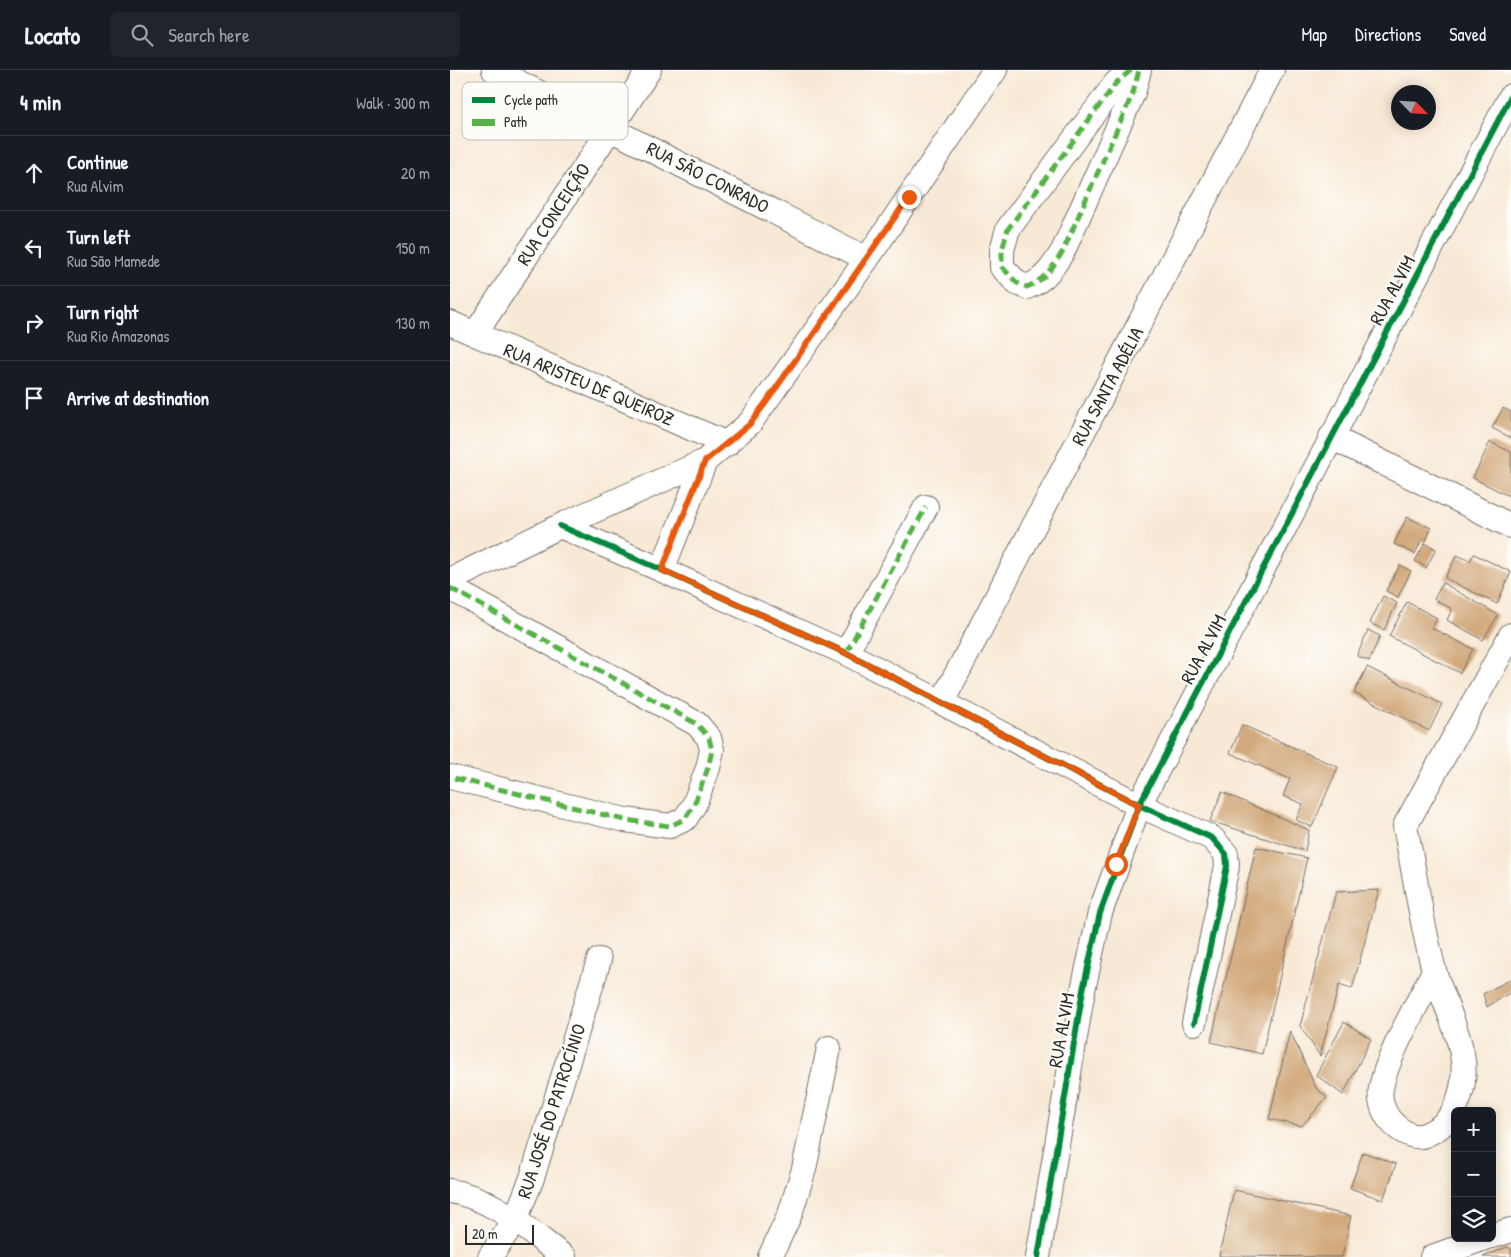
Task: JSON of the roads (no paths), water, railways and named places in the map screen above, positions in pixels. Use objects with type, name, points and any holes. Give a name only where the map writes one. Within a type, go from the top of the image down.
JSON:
[{"type":"street","name":"RUA SÃO CONRADO","points":[[494,70],[518,82]]},
{"type":"street","name":"RUA CONCEIÇÃO","points":[[628,101],[649,70]]},
{"type":"street","points":[[450,580],[560,526],[705,461],[750,424],[867,259],[995,70]]},
{"type":"street","points":[[1131,70],[1116,83],[1008,229],[1002,250],[1002,266],[1017,282],[1027,286],[1038,283],[1054,265],[1063,251],[1133,92],[1139,70]]},
{"type":"street","name":"RUA SANTA ADÉLIA","points":[[942,702],[1272,70]]},
{"type":"street","name":"RUA ALVIM","points":[[1038,1257],[1083,990],[1100,913],[1139,805],[1511,96]]},
{"type":"street","name":"RUA SÃO CONRADO","points":[[628,136],[867,259]]},
{"type":"street","name":"RUA CONCEIÇÃO","points":[[475,334],[602,140]]},
{"type":"street","name":"RUA ARISTEU DE QUEIROZ","points":[[450,323],[727,444]]},
{"type":"street","points":[[1331,437],[1511,526]]},
{"type":"street","points":[[662,570],[705,461]]},
{"type":"street","points":[[846,653],[926,507]]},
{"type":"street","points":[[560,526],[846,653],[1139,805],[1212,838],[1226,854],[1227,866],[1194,1023]]},
{"type":"street","points":[[450,588],[697,724],[709,738],[712,750],[694,805],[685,819],[670,826],[625,820],[450,777]]},
{"type":"street","points":[[1434,971],[1399,1042],[1380,1089],[1382,1110],[1397,1128],[1420,1136],[1437,1130],[1449,1119],[1460,1096],[1464,1074],[1461,1045],[1434,971],[1405,826],[1508,647]]},
{"type":"street","name":"RUA JOSÉ DO PATROCÍNIO","points":[[490,1257],[515,1220],[532,1178],[557,1102],[599,960]]},
{"type":"street","points":[[770,1257],[790,1214],[804,1169],[829,1048]]},
{"type":"street","points":[[450,1190],[463,1193],[487,1204],[515,1220],[564,1257]]},
{"type":"street","points":[[1496,1235],[1511,1230]]},
{"type":"street","points":[[1432,1257],[1474,1242]]}]
